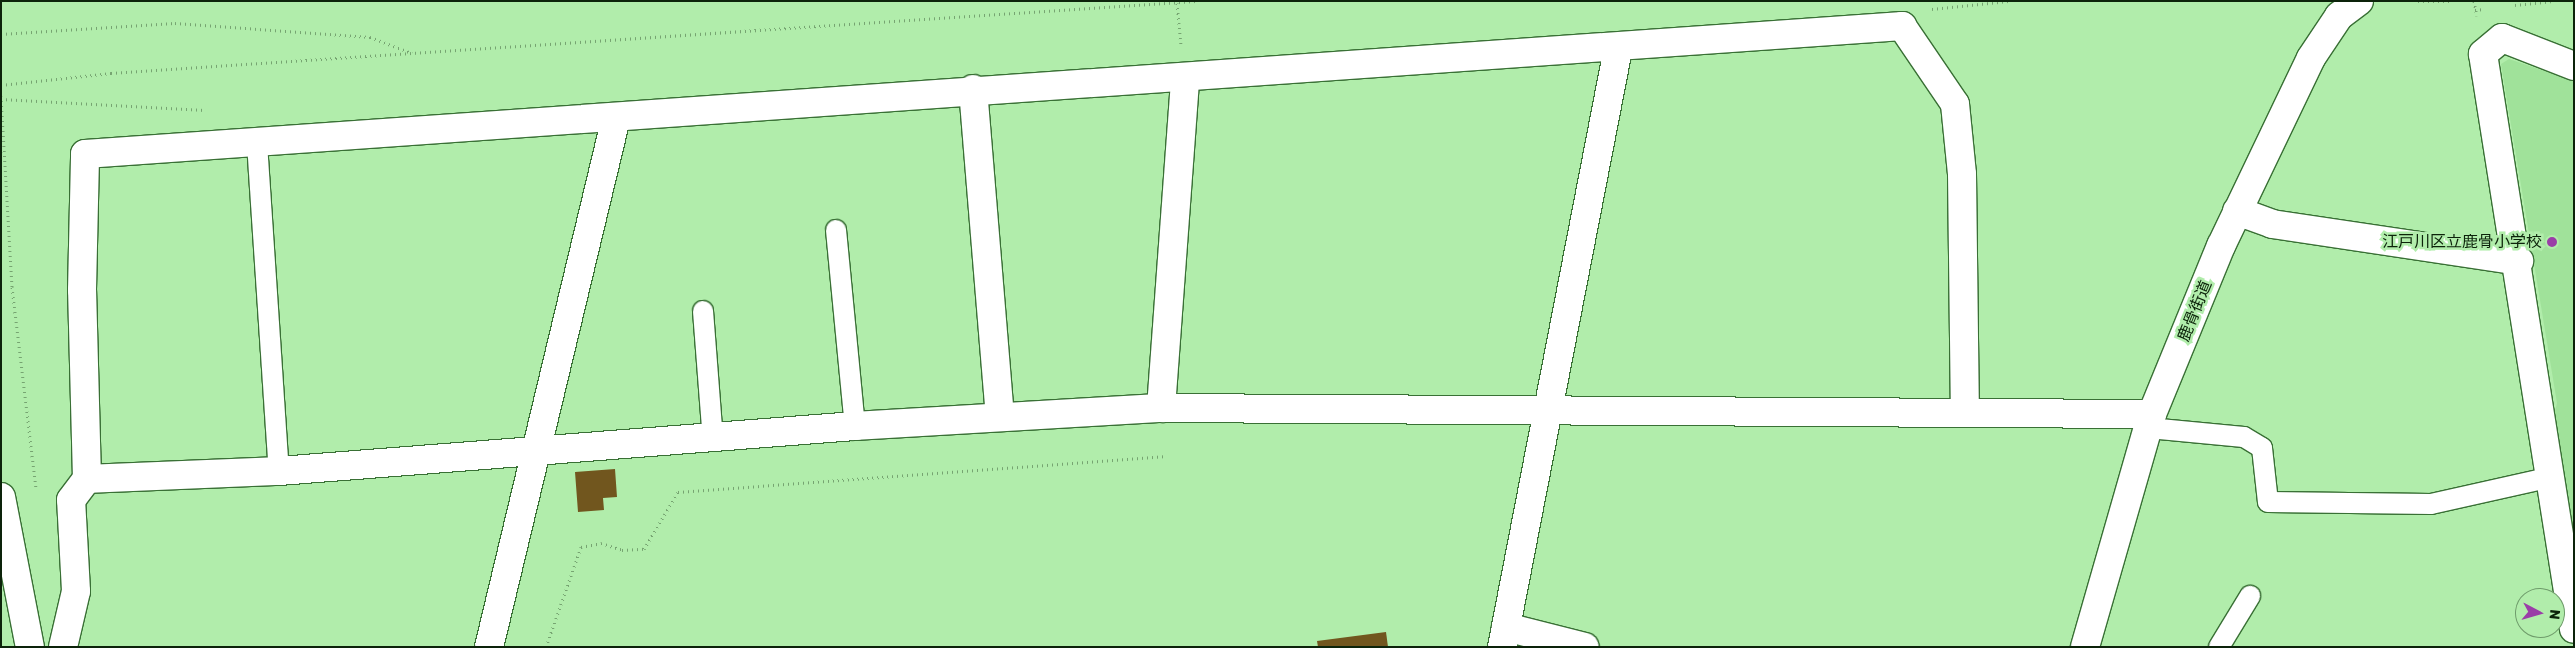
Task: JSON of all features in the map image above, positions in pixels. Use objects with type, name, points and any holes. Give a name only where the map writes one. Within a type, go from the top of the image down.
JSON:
[{"type":"street","name":"鹿骨街道","points":[[2085,647],[2151,421],[2237,211],[2311,58],[2340,16],[2359,1]]},
{"type":"street","points":[[63,647],[76,591],[72,500],[87,479],[82,290],[85,154],[616,118],[973,89],[1183,67],[1618,49],[1902,26],[1955,104],[1962,174],[1965,412]]},
{"type":"street","points":[[2574,66],[2502,38],[2483,54],[2519,261],[2547,478],[2574,629]]},
{"type":"street","points":[[1585,647],[1504,637],[1618,49]]},
{"type":"street","points":[[1161,408],[1183,67]]},
{"type":"street","points":[[973,89],[1000,416]]},
{"type":"street","points":[[489,647],[539,451],[616,118]]},
{"type":"street","points":[[2237,211],[2272,224],[2519,261]]},
{"type":"street","points":[[87,479],[279,471],[713,440],[855,426],[1161,408],[1965,412],[2151,421]]},
{"type":"street","points":[[1,497],[30,647]]},
{"type":"lane","points":[[257,143],[279,471]]},
{"type":"lane","points":[[836,230],[855,426]]},
{"type":"lane","points":[[703,311],[713,440]]},
{"type":"lane","points":[[2151,421],[2244,437],[2262,448],[2268,502],[2431,504],[2547,478]]},
{"type":"lane","points":[[2219,647],[2250,596]]},
{"type":"path","points":[[1,85],[111,73],[1196,1]]},
{"type":"path","points":[[1920,10],[2009,1]]},
{"type":"path","points":[[2418,1],[2453,1]]},
{"type":"path","points":[[1177,3],[1183,67]]},
{"type":"path","points":[[1,34],[176,23],[370,37],[414,54]]},
{"type":"path","points":[[1,96],[12,288],[37,493]]},
{"type":"path","points":[[546,647],[581,547],[601,543],[622,550],[644,549],[678,492],[1164,456]]},
{"type":"shaded area","name":"江戸川区立鹿骨小学校","points":[[2509,59],[2574,81],[2574,571],[2550,434],[2557,403],[2501,64]]},
{"type":"building","points":[[615,469],[617,497],[603,498],[604,510],[578,512],[575,472]]},
{"type":"building","points":[[1386,632],[1388,647],[1318,647],[1317,641]]},
{"type":"place","name":"江戸川区立鹿骨小学校","points":[[2552,242]]}]
